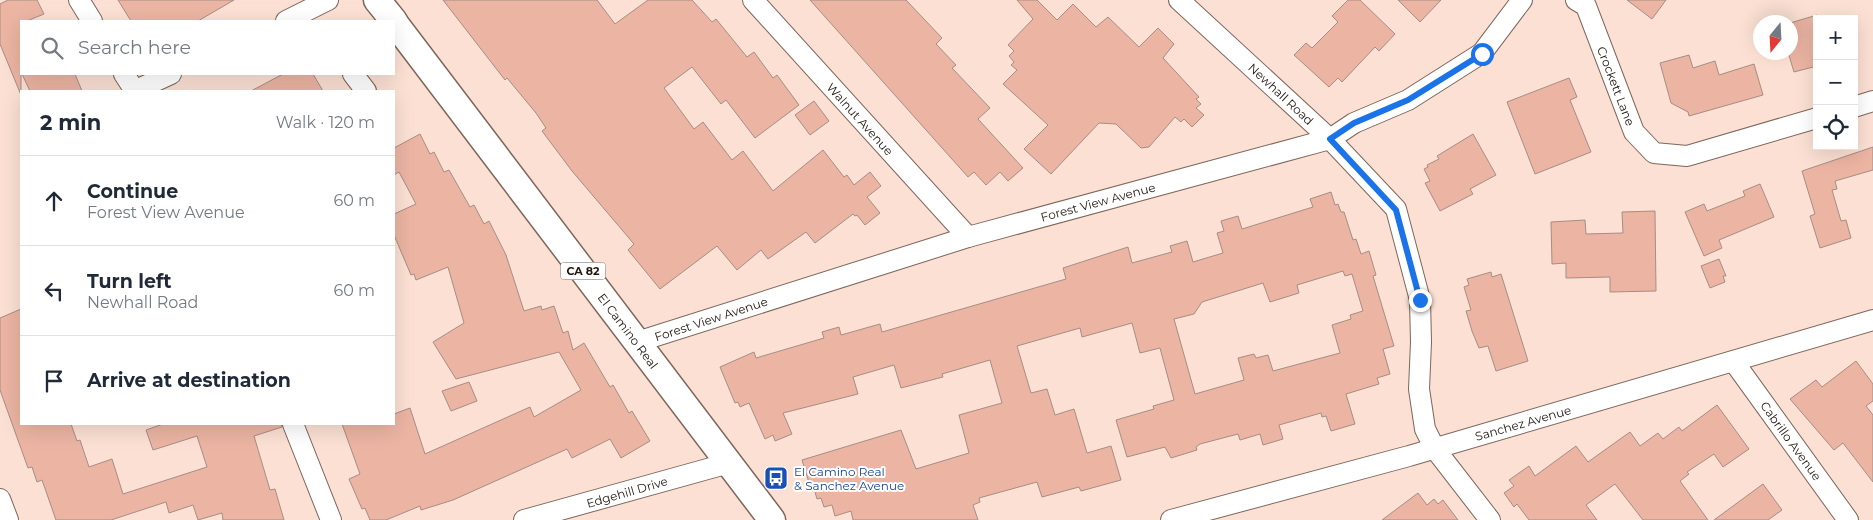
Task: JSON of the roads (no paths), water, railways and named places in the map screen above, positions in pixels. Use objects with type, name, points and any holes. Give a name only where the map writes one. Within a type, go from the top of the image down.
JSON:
[{"type":"main road","name":"El Camino Real","points":[[378,0],[393,20]]},
{"type":"main road","name":"El Camino Real","points":[[395,22],[772,520]]},
{"type":"street","points":[[79,0],[91,20]]},
{"type":"street","points":[[288,20],[328,0]]},
{"type":"street","name":"Walnut Avenue","points":[[753,0],[968,237]]},
{"type":"street","name":"Newhall Road","points":[[1179,0],[1330,139],[1396,210],[1420,300],[1419,388],[1425,429],[1435,449],[1490,520]]},
{"type":"street","name":"Forest View Avenue","points":[[637,342],[968,237],[1330,139],[1354,123],[1408,100],[1482,54],[1522,0]]},
{"type":"street","name":"Crockett Lane","points":[[1576,0],[1586,6],[1634,132],[1654,153],[1688,156],[1813,119]]},
{"type":"street","points":[[125,75],[133,90]]},
{"type":"street","points":[[136,90],[169,75]]},
{"type":"street","points":[[354,75],[365,90]]},
{"type":"street","points":[[1858,106],[1873,101]]},
{"type":"street","name":"Sanchez Avenue","points":[[1171,520],[1435,449],[1873,320]]},
{"type":"street","name":"Cabrillo Avenue","points":[[1734,362],[1848,520]]},
{"type":"street","points":[[293,425],[330,520]]},
{"type":"street","name":"Edgehill Drive","points":[[524,520],[729,463]]},
{"type":"street","points":[[0,498],[8,520]]},
{"type":"place","name":"El Camino Real & Sanchez Avenue","points":[[776,478]]}]
